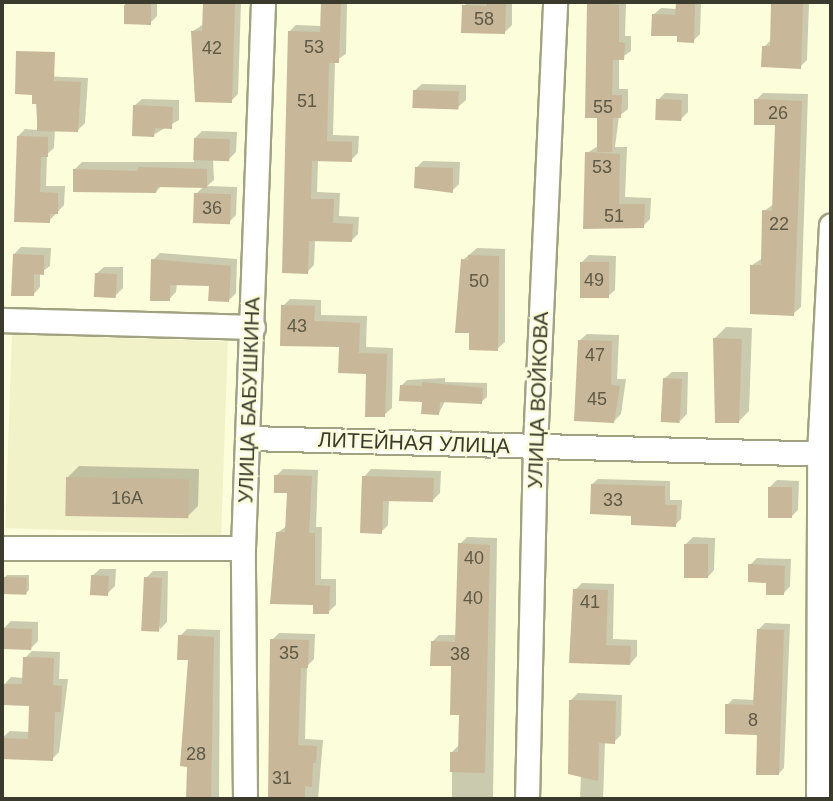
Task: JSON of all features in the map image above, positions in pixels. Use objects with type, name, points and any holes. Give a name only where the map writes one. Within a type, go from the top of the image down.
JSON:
[{"type":"street","name":"УЛИЦА БАБУШКИНА","points":[[245,799],[243,548],[263,2]]},
{"type":"street","name":"УЛИЦА ВОЙКОВА","points":[[527,799],[535,446],[555,2]]},
{"type":"street","points":[[818,799],[831,225]]},
{"type":"street","points":[[2,320],[253,327]]},
{"type":"street","name":"ЛИТЕЙНАЯ УЛИЦА","points":[[249,438],[825,454]]},
{"type":"street","points":[[2,548],[243,548]]},
{"type":"shaded area","points":[[12,334],[228,342],[221,535],[5,528]]},
{"type":"building","points":[[129,2],[151,2],[151,25],[124,24],[124,5]]},
{"type":"building","points":[[203,2],[235,2],[232,103],[195,102],[191,31],[202,31]]},
{"type":"building","points":[[321,2],[341,2],[339,63],[329,63],[327,141],[352,142],[352,162],[312,161],[311,199],[334,199],[333,223],[353,224],[352,242],[309,241],[308,274],[282,273],[288,31],[320,32]]},
{"type":"building","points":[[487,2],[506,3],[505,34],[461,33],[462,5],[487,6]]},
{"type":"building","points":[[587,2],[619,5],[619,42],[625,43],[624,60],[613,60],[612,95],[622,95],[621,118],[613,118],[612,152],[597,152],[597,118],[585,118]]},
{"type":"building","points":[[676,2],[695,2],[694,43],[677,42],[677,36],[651,36],[652,14],[675,15]]},
{"type":"building","points":[[771,2],[803,2],[801,69],[761,67],[762,46],[770,46]]},
{"type":"building","points":[[16,51],[55,52],[54,81],[81,82],[78,132],[37,131],[37,104],[32,104],[32,95],[15,94]]},
{"type":"building","points":[[413,90],[459,92],[458,110],[412,108]]},
{"type":"building","points":[[656,99],[682,100],[681,121],[655,120]]},
{"type":"building","points":[[754,99],[802,101],[794,316],[750,314],[750,265],[761,265],[762,210],[772,211],[775,125],[754,125]]},
{"type":"building","points":[[133,105],[173,107],[172,129],[155,128],[154,137],[132,136]]},
{"type":"building","points":[[17,136],[48,137],[48,157],[41,157],[40,192],[58,193],[58,214],[50,214],[50,223],[14,222]]},
{"type":"building","points":[[194,138],[230,139],[229,161],[193,160]]},
{"type":"building","points":[[585,152],[620,154],[619,204],[645,204],[644,228],[583,229]]},
{"type":"building","points":[[138,167],[207,169],[207,188],[157,187],[156,193],[73,192],[73,169],[137,171]]},
{"type":"building","points":[[415,167],[453,168],[453,193],[414,188]]},
{"type":"building","points":[[194,193],[231,194],[230,224],[193,223]]},
{"type":"building","points":[[13,254],[44,255],[44,275],[34,274],[34,296],[11,296]]},
{"type":"building","points":[[468,255],[499,256],[498,351],[469,350],[469,333],[455,333],[461,259],[468,260]]},
{"type":"building","points":[[151,259],[231,266],[229,302],[208,301],[209,286],[170,285],[170,301],[150,301]]},
{"type":"building","points":[[580,262],[609,262],[609,298],[580,298]]},
{"type":"building","points":[[95,273],[117,274],[116,298],[94,297]]},
{"type":"building","points":[[281,305],[315,306],[314,321],[360,323],[359,353],[387,354],[385,417],[365,417],[366,374],[338,373],[339,347],[280,346]]},
{"type":"building","points":[[713,338],[742,339],[739,423],[715,423]]},
{"type":"building","points":[[578,340],[612,341],[611,385],[620,386],[614,423],[574,421]]},
{"type":"building","points":[[663,378],[682,379],[680,423],[661,422]]},
{"type":"building","points":[[422,382],[483,388],[482,404],[440,402],[439,415],[421,414],[422,402],[399,401],[400,385],[422,386]]},
{"type":"building","points":[[274,475],[312,476],[309,533],[315,533],[315,585],[330,586],[329,614],[313,614],[313,605],[270,604],[276,532],[285,532],[287,493],[274,493]]},
{"type":"building","points":[[362,476],[434,478],[433,502],[383,501],[382,534],[360,533]]},
{"type":"building","points":[[66,477],[189,479],[188,518],[65,516]]},
{"type":"building","points":[[591,484],[665,486],[665,505],[677,505],[676,527],[631,525],[631,516],[590,514]]},
{"type":"building","points":[[768,487],[792,487],[792,518],[768,518]]},
{"type":"building","points":[[458,543],[490,545],[485,773],[450,772],[450,752],[458,752],[459,715],[450,715],[451,666],[430,666],[431,641],[455,642]]},
{"type":"building","points":[[684,544],[708,544],[708,578],[684,578]]},
{"type":"building","points":[[748,564],[785,566],[784,595],[766,595],[766,583],[748,582]]},
{"type":"building","points":[[91,575],[109,576],[108,596],[90,595]]},
{"type":"building","points":[[2,577],[27,578],[26,595],[2,594]]},
{"type":"building","points":[[144,577],[162,578],[159,632],[141,631]]},
{"type":"building","points":[[573,589],[608,590],[606,645],[631,646],[630,665],[569,663]]},
{"type":"building","points":[[2,628],[32,629],[31,650],[2,649]]},
{"type":"building","points":[[757,629],[784,630],[779,775],[756,775],[757,735],[725,734],[725,704],[753,705]]},
{"type":"building","points":[[178,635],[214,637],[211,799],[186,799],[187,767],[180,766],[188,660],[177,660]]},
{"type":"building","points":[[270,639],[309,640],[308,668],[301,668],[298,745],[317,746],[312,787],[305,786],[305,799],[268,799]]},
{"type":"building","points":[[23,657],[54,658],[53,685],[62,686],[61,712],[55,712],[53,761],[2,759],[2,738],[28,739],[29,706],[2,705],[3,684],[22,684]]},
{"type":"building","points":[[569,700],[616,701],[615,744],[599,743],[598,781],[568,774]]}]
